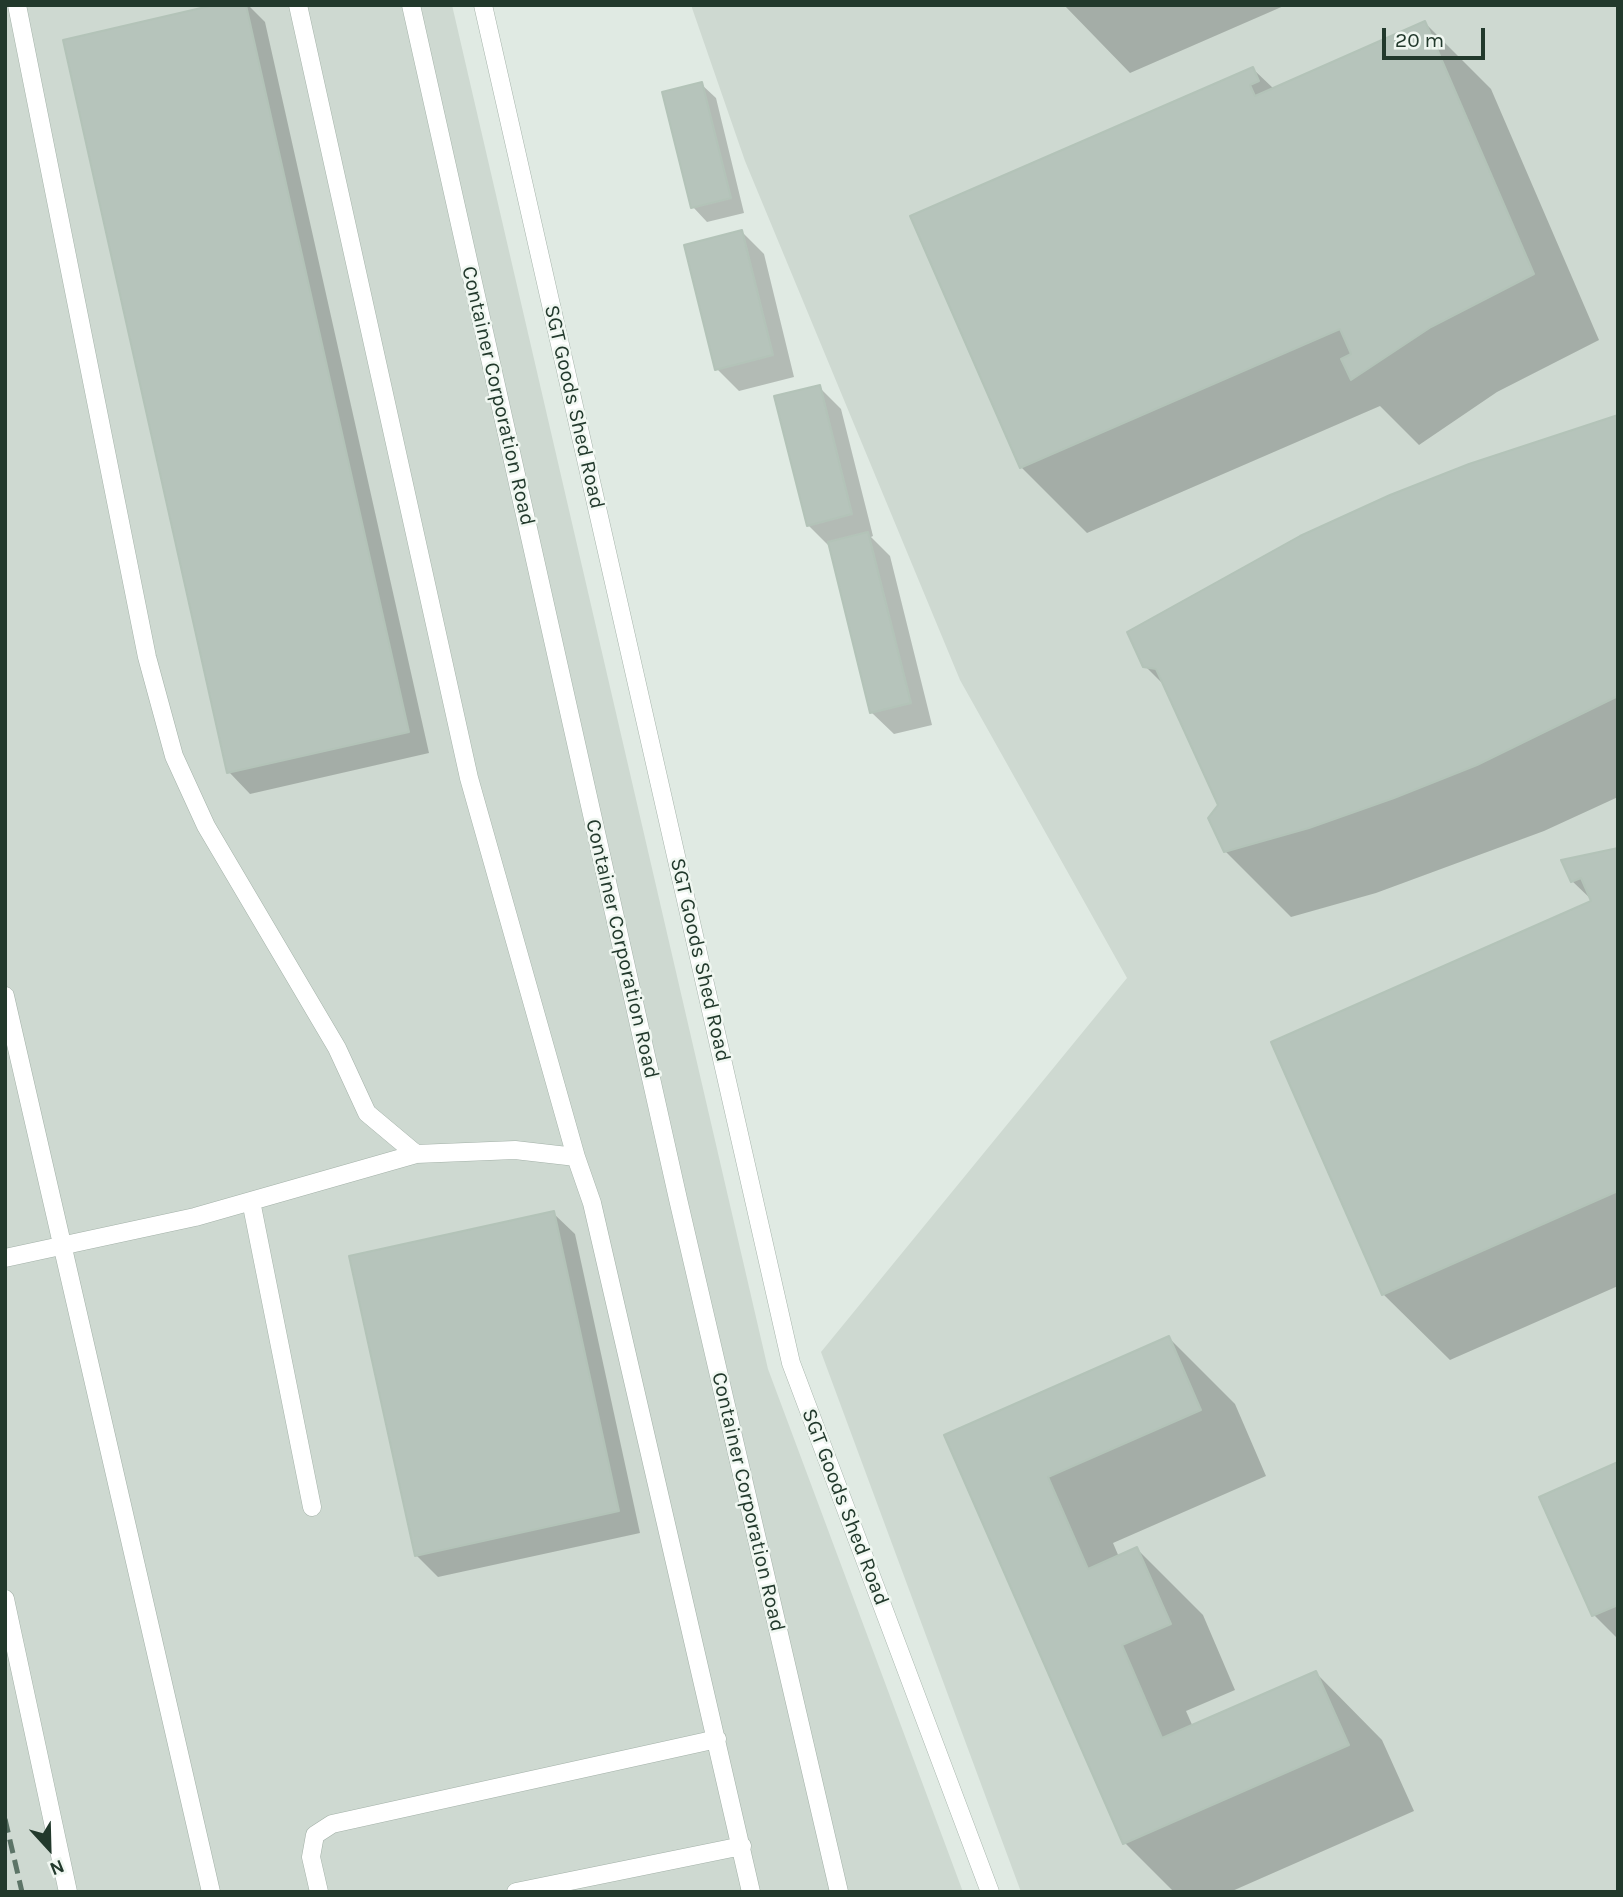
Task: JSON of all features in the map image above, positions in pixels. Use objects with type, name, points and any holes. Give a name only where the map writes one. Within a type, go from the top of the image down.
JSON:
[{"type":"lane","points":[[17,5],[148,657],[174,755],[206,826],[337,1048],[367,1113],[416,1154]]},
{"type":"lane","points":[[298,5],[469,778],[576,1157],[592,1203],[751,1892]]},
{"type":"lane","name":"Container Corporation Road","points":[[411,5],[678,1199],[839,1892]]},
{"type":"lane","name":"SGT Goods Shed Road","points":[[483,5],[791,1363],[990,1892]]},
{"type":"lane","points":[[5,996],[211,1892]]},
{"type":"lane","points":[[5,1258],[195,1217],[416,1154],[515,1150],[576,1157]]},
{"type":"lane","points":[[251,1201],[312,1507]]},
{"type":"lane","points":[[5,1599],[68,1892]]},
{"type":"lane","points":[[319,1892],[311,1857],[315,1835],[332,1824],[717,1740]]},
{"type":"lane","points":[[516,1892],[741,1846]]},
{"type":"shaded area","points":[[5,5],[452,5],[768,1369],[963,1892],[5,1892]]},
{"type":"shaded area","points":[[691,5],[1618,5],[1618,1892],[1021,1892],[821,1352],[1127,978],[960,680],[745,161]]},
{"type":"building","points":[[214,5],[246,5],[409,732],[227,773],[63,40]]},
{"type":"building","points":[[1425,21],[1534,274],[1431,327],[1351,380],[1341,359],[1351,354],[1340,329],[1020,468],[910,216],[1253,67],[1259,81],[1250,85],[1255,96]]},
{"type":"building","points":[[702,82],[731,198],[691,208],[662,92]]},
{"type":"building","points":[[742,230],[773,355],[715,370],[684,245]]},
{"type":"building","points":[[820,385],[852,514],[807,526],[774,396]]},
{"type":"building","points":[[1618,415],[1618,696],[1477,765],[1394,798],[1309,828],[1224,852],[1208,818],[1218,805],[1156,669],[1143,667],[1127,632],[1300,536],[1390,495],[1469,464]]},
{"type":"building","points":[[868,532],[911,703],[870,713],[828,542]]},
{"type":"building","points":[[1618,848],[1618,1191],[1382,1295],[1271,1042],[1591,901],[1581,878],[1571,882],[1561,860]]},
{"type":"building","points":[[554,1211],[619,1511],[415,1556],[349,1256]]},
{"type":"building","points":[[1169,1336],[1201,1410],[1048,1477],[1088,1569],[1137,1547],[1171,1624],[1122,1645],[1162,1738],[1316,1671],[1349,1745],[1123,1844],[944,1435]]},
{"type":"building","points":[[1618,1462],[1618,1605],[1592,1616],[1539,1497]]},
{"type":"railway","points":[[5,1819],[22,1892]]}]
